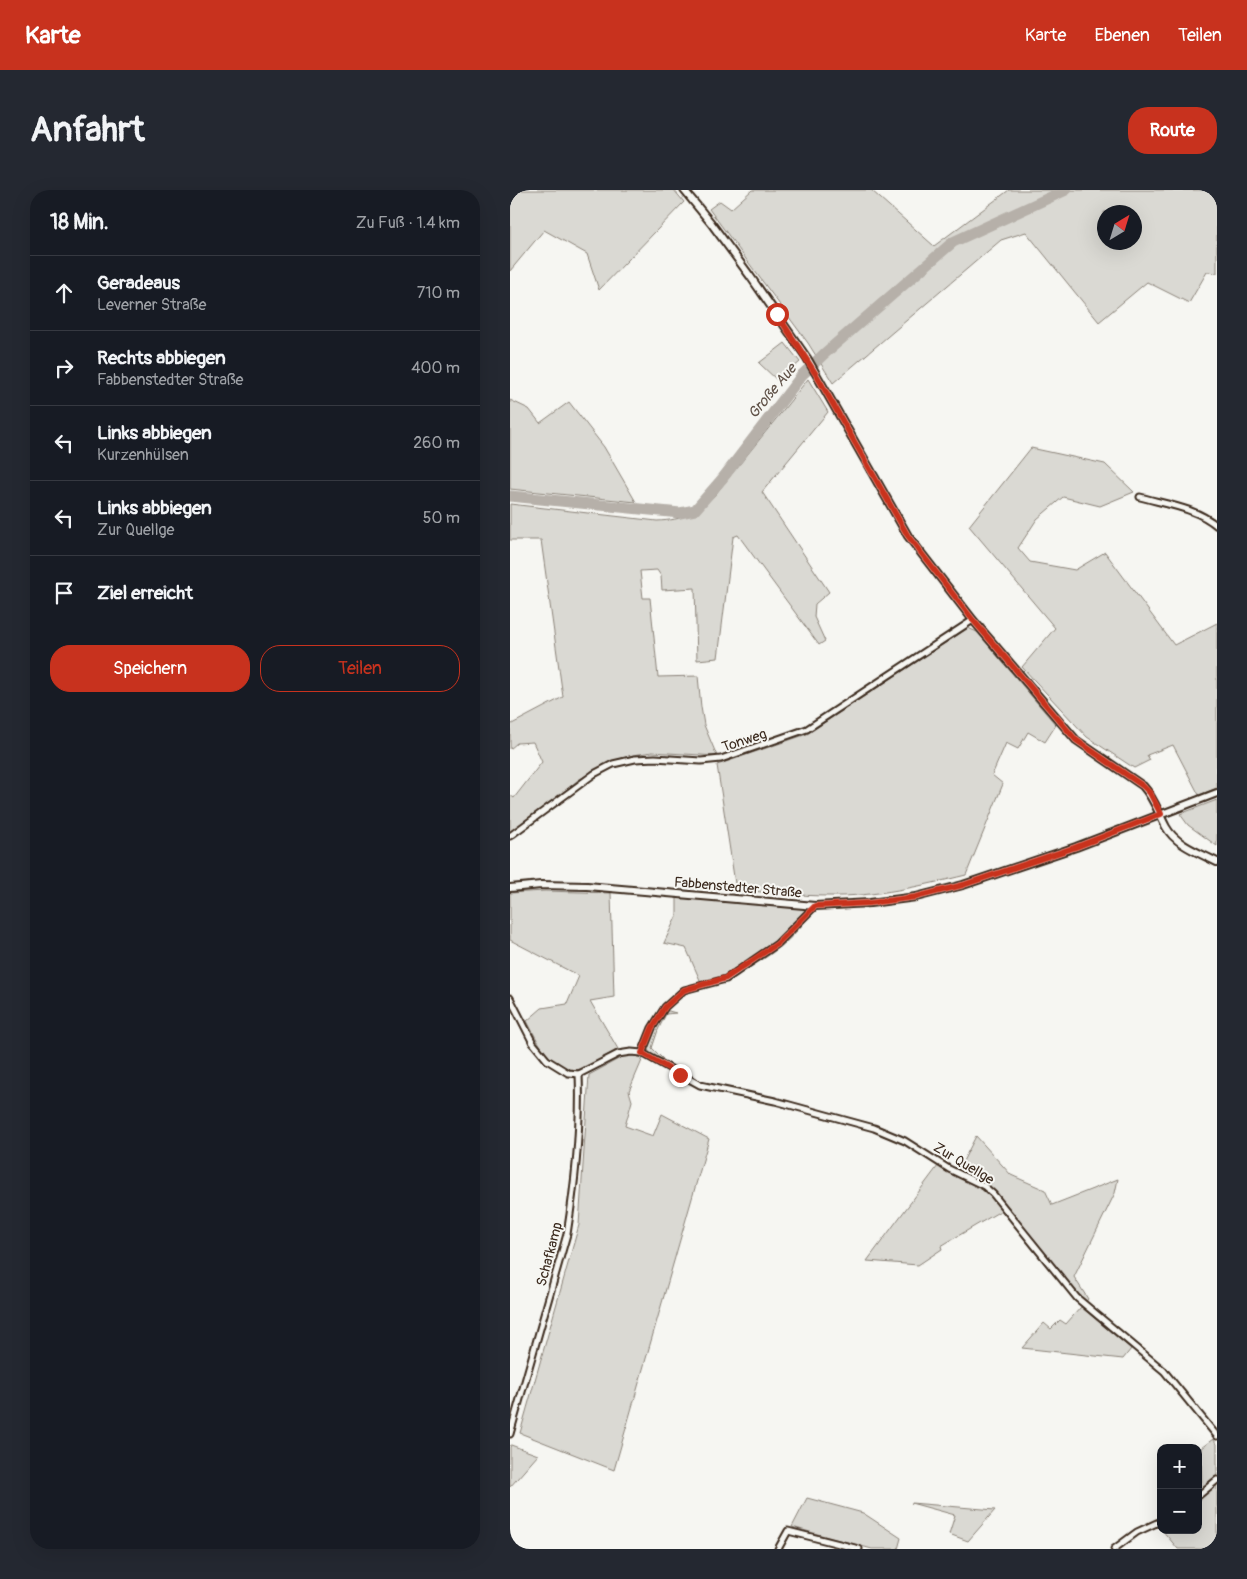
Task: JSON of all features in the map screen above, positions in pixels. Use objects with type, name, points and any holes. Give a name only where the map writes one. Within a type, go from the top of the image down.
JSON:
[{"type":"street","points":[[684,190],[750,276],[807,358],[908,536],[973,620],[1076,740],[1143,786],[1150,793],[1166,827],[1176,839],[1217,862]]},
{"type":"street","points":[[1140,497],[1186,510],[1204,517],[1217,526]]},
{"type":"street","name":"Tonweg","points":[[510,836],[594,774],[614,764],[635,759],[655,758],[701,761],[721,759],[807,729],[973,620]]},
{"type":"street","name":"Fabbenstedter Straße","points":[[510,888],[541,885],[587,886],[815,906],[870,903],[916,897],[963,885],[1076,847],[1217,793]]},
{"type":"street","points":[[510,998],[533,1043],[547,1060],[568,1073],[579,1074],[618,1054],[642,1053],[652,1028],[665,1007],[684,990],[726,978],[777,944],[815,906]]},
{"type":"street","name":"Zur Quellge","points":[[642,1053],[700,1085],[775,1101],[874,1128],[906,1141],[949,1169],[984,1186],[993,1194],[1077,1298],[1164,1371],[1217,1436]]},
{"type":"street","name":"Schafkamp","points":[[510,1434],[567,1234],[572,1207],[580,1100],[579,1074]]},
{"type":"street","points":[[1202,1493],[1217,1480]]},
{"type":"street","points":[[1114,1549],[1137,1532],[1157,1523]]},
{"type":"street","points":[[778,1549],[788,1531],[859,1549]]},
{"type":"shaded area","points":[[510,190],[674,190],[684,202],[599,290],[587,254],[544,230],[510,271]]},
{"type":"shaded area","points":[[752,190],[871,190],[934,246],[1009,190],[1217,190],[1217,273],[1207,272],[1189,303],[1147,282],[1099,322],[1026,232],[1001,240],[833,383],[808,343],[709,209],[720,201],[731,209]]},
{"type":"shaded area","points":[[785,343],[800,362],[778,381],[759,363]]},
{"type":"shaded area","points":[[808,379],[828,412],[762,492],[829,592],[815,604],[814,617],[825,641],[819,645],[738,535],[733,537],[718,658],[697,660],[695,588],[662,590],[661,576],[657,570],[640,571],[643,598],[650,598],[658,677],[698,676],[704,725],[717,756],[652,752],[612,761],[578,780],[510,832],[510,795],[514,798],[542,762],[533,742],[517,743],[510,749],[510,725],[563,697],[541,540],[510,540],[510,504],[657,521],[689,515],[702,507],[715,495]]},
{"type":"shaded area","points":[[510,400],[529,409],[540,423],[569,402],[604,447],[636,502],[510,489]]},
{"type":"shaded area","points":[[1031,448],[1105,464],[1134,492],[1100,506],[1063,497],[1037,519],[1018,548],[1030,562],[1075,570],[1105,552],[1174,645],[1217,623],[1217,788],[1199,795],[1173,745],[1147,755],[1150,760],[1134,768],[1087,737],[1022,667],[1055,628],[969,526]]},
{"type":"shaded area","points":[[968,628],[977,632],[1056,725],[1045,742],[1028,732],[1018,749],[1006,743],[992,775],[1003,784],[966,875],[898,890],[863,895],[806,895],[736,890],[717,765],[807,734]]},
{"type":"shaded area","points":[[1217,800],[1217,846],[1188,825],[1180,814]]},
{"type":"shaded area","points":[[545,891],[611,893],[614,997],[590,1001],[618,1049],[576,1070],[559,1066],[552,1060],[540,1045],[527,1021],[542,1008],[567,1004],[579,976],[510,940],[510,893]]},
{"type":"shaded area","points":[[677,897],[808,908],[811,915],[788,941],[761,961],[733,976],[703,987],[686,948],[664,943],[677,915]]},
{"type":"shaded area","points":[[665,1010],[676,1013],[666,1014],[652,1048],[663,1059],[651,1055],[647,1048],[653,1029]]},
{"type":"shaded area","points":[[624,1056],[643,1058],[629,1091],[632,1101],[625,1126],[653,1136],[662,1114],[709,1139],[614,1470],[520,1433],[579,1225],[589,1075]]},
{"type":"shaded area","points":[[976,1136],[1011,1175],[1045,1190],[1052,1205],[1118,1179],[1115,1193],[1074,1277],[1088,1299],[1085,1303],[1078,1297],[995,1193],[958,1171]]},
{"type":"shaded area","points":[[938,1166],[989,1194],[1002,1210],[941,1246],[942,1249],[918,1265],[867,1261]]},
{"type":"shaded area","points":[[1081,1307],[1131,1349],[1123,1359],[1022,1348],[1044,1323],[1051,1329],[1060,1320],[1066,1324]]},
{"type":"shaded area","points":[[1213,1439],[1217,1444],[1217,1475],[1202,1487],[1202,1447]]},
{"type":"shaded area","points":[[511,1445],[538,1455],[510,1487],[510,1447]]},
{"type":"shaded area","points":[[1217,1482],[1217,1549],[1178,1549],[1165,1534],[1202,1534],[1202,1495]]},
{"type":"shaded area","points":[[807,1498],[863,1513],[901,1538],[898,1549],[872,1549],[792,1527]]},
{"type":"shaded area","points":[[911,1503],[995,1510],[968,1541],[949,1534],[955,1515]]},
{"type":"waterway","name":"Große Aue","points":[[510,496],[680,513],[695,510],[722,479],[802,375],[953,242],[1066,190]]},
{"type":"route","points":[[680,1075],[642,1053],[652,1028],[665,1007],[684,990],[726,978],[777,944],[815,906],[870,903],[916,897],[963,885],[1076,847],[1161,814],[1150,793],[1143,786],[1076,740],[1057,720],[973,620],[908,536],[807,358],[777,314]]}]
